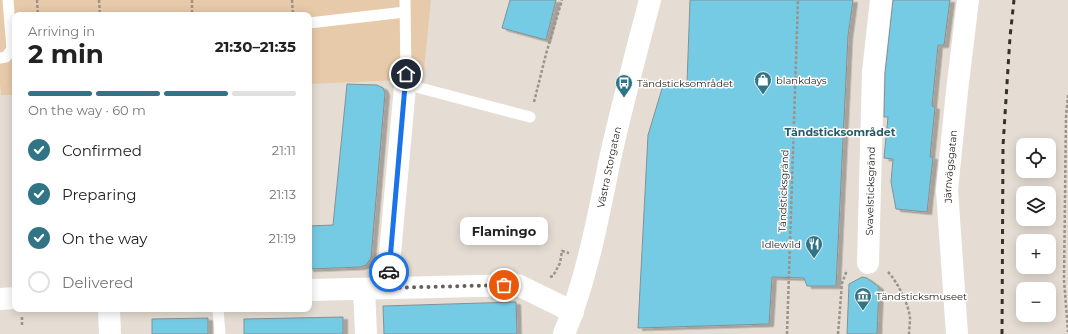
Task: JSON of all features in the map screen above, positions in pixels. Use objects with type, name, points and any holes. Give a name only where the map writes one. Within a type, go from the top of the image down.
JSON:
[{"type":"street","name":"Västra Storgatan","points":[[564,334],[573,312],[589,257],[624,98],[650,0]]},
{"type":"street","name":"Svavelsticksgränd","points":[[868,263],[873,72],[881,0]]},
{"type":"street","name":"Järnvägsgatan","points":[[957,334],[947,190],[968,0]]},
{"type":"street","points":[[387,288],[405,79]]},
{"type":"street","points":[[312,290],[518,285],[573,312]]},
{"type":"street","points":[[364,289],[366,334]]},
{"type":"street","points":[[0,299],[12,298]]},
{"type":"street","points":[[109,312],[110,334]]},
{"type":"lane","points":[[8,0],[12,39]]},
{"type":"lane","points":[[405,0],[405,79],[530,117]]},
{"type":"lane","points":[[312,23],[405,12]]},
{"type":"lane","points":[[0,58],[6,57],[12,50]]},
{"type":"lane","points":[[218,312],[220,334]]},
{"type":"path","points":[[37,0],[38,12]]},
{"type":"path","points":[[99,0],[100,12]]},
{"type":"path","points":[[192,0],[192,12]]},
{"type":"path","points":[[292,0],[293,12]]},
{"type":"path","points":[[530,117],[562,0]]},
{"type":"path","name":"Tändsticksgränd","points":[[786,334],[798,0]]},
{"type":"path","points":[[1068,95],[1066,117],[1064,280],[1068,332]]},
{"type":"path","points":[[838,334],[842,283],[845,273],[853,262],[881,265],[890,274],[900,290],[907,307],[910,317],[909,334]]},
{"type":"shaded area","points":[[0,0],[431,0],[423,79],[312,84],[312,12],[12,12],[12,95],[1,95]]},
{"type":"building","points":[[510,0],[556,0],[546,40],[502,28]]},
{"type":"building","points":[[690,0],[853,0],[848,36],[836,286],[807,286],[804,278],[772,277],[769,324],[638,328],[648,135],[664,82],[687,83]]},
{"type":"building","points":[[893,0],[950,0],[944,45],[938,45],[932,106],[935,107],[930,157],[933,157],[927,212],[896,209],[891,182],[893,159],[884,158],[888,117],[884,117],[885,73]]},
{"type":"building","points":[[347,84],[377,85],[383,88],[385,93],[371,258],[366,265],[360,267],[312,269],[312,226],[333,225]]},
{"type":"building","name":"Tändsticksmuseet","points":[[862,277],[867,278],[879,287],[877,334],[847,334],[849,284]]},
{"type":"building","points":[[516,302],[517,334],[384,334],[383,306]]},
{"type":"building","points":[[343,317],[343,334],[244,334],[244,319]]},
{"type":"building","points":[[208,318],[208,334],[152,334],[152,319]]},
{"type":"railway","points":[[1002,334],[1003,146],[1010,37],[1014,0]]},
{"type":"way so far","points":[[389,272],[387,288],[504,285]]},
{"type":"place","name":"blankdays","points":[[763,95]]},
{"type":"place","name":"Tändsticksområdet","points":[[624,98]]},
{"type":"place","name":"Idlewild","points":[[814,259]]},
{"type":"place","name":"Flamingo","points":[[504,285]]},
{"type":"place","name":"Tändsticksmuseet","points":[[863,311]]},
{"type":"district","name":"Tändsticksområdet","points":[[840,132]]},
{"type":"route","points":[[389,272],[406,74]]}]
